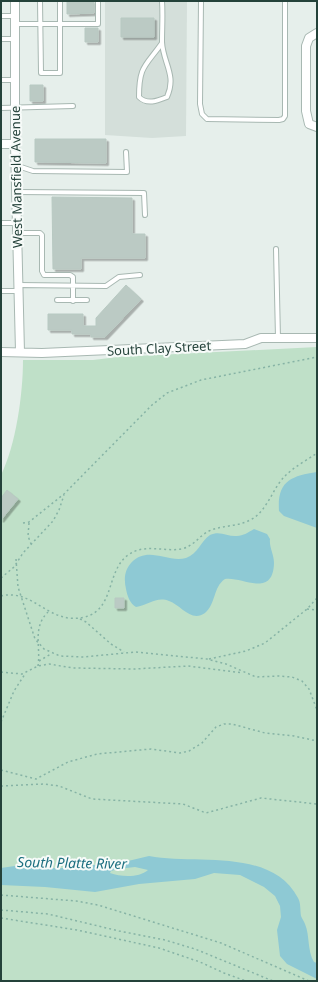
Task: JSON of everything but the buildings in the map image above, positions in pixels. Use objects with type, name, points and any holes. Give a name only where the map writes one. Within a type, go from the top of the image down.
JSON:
[{"type":"street","name":"West Mansfield Avenue","points":[[15,1],[15,165],[20,352]]},
{"type":"street","points":[[313,125],[306,111],[306,46],[309,38],[317,33]]},
{"type":"street","points":[[1,144],[15,144]]},
{"type":"street","name":"South Clay Street","points":[[1,352],[42,353],[245,344],[261,338],[317,338]]},
{"type":"lane","points":[[40,1],[41,73],[60,73],[60,1]]},
{"type":"lane","points":[[1,16],[41,24],[98,24],[98,1]]},
{"type":"lane","points":[[162,1],[162,43],[171,77],[171,88],[167,97],[151,102],[142,100],[139,96],[141,73],[146,61],[162,43]]},
{"type":"lane","points":[[201,1],[200,104],[202,114],[207,119],[279,120],[283,119],[285,116],[285,1]]},
{"type":"lane","points":[[1,39],[15,39]]},
{"type":"lane","points":[[1,80],[15,80]]},
{"type":"lane","points":[[1,108],[73,106]]},
{"type":"lane","points":[[15,165],[33,171],[127,172],[126,152]]},
{"type":"lane","points":[[16,192],[144,193],[145,215]]},
{"type":"lane","points":[[1,223],[17,223]]},
{"type":"lane","points":[[17,233],[40,233],[42,235],[42,271],[44,274],[70,275],[73,277],[73,300]]},
{"type":"lane","points":[[276,249],[278,338]]},
{"type":"lane","points":[[1,291],[18,288],[106,286],[119,278],[140,275]]},
{"type":"lane","points":[[57,300],[87,300]]},
{"type":"path","points":[[23,523],[30,522],[64,494],[152,405],[167,393],[210,378],[317,357]]},
{"type":"path","points":[[1,596],[11,594],[21,595],[48,612],[66,618],[78,618],[92,614],[101,608],[107,597],[111,580],[120,564],[128,555],[137,550],[148,548],[175,549],[186,547],[208,531],[249,521],[264,507],[285,476],[317,453]]},
{"type":"path","points":[[1,578],[17,563],[31,544],[53,521],[59,510],[64,494]]},
{"type":"path","points":[[30,522],[28,536],[31,544]]},
{"type":"path","points":[[16,559],[17,582],[37,642],[51,654],[74,657],[124,652],[207,659],[226,664],[256,677],[278,676],[302,681],[309,689],[317,710]]},
{"type":"path","points":[[207,659],[246,651],[265,643],[307,609],[317,598]]},
{"type":"path","points":[[307,609],[317,610]]},
{"type":"path","points":[[38,666],[38,630],[41,620],[48,612]]},
{"type":"path","points":[[78,618],[86,622],[111,644],[124,652]]},
{"type":"path","points":[[39,661],[51,654]]},
{"type":"path","points":[[1,722],[14,691],[25,674],[38,666],[50,664],[73,668],[123,669],[188,666],[245,673]]},
{"type":"path","points":[[1,672],[25,674]]},
{"type":"path","points":[[1,770],[36,778],[68,762],[97,754],[151,749],[185,752],[197,747],[216,727],[228,723],[258,732],[317,741]]},
{"type":"path","points":[[1,786],[53,785],[65,788],[92,799],[183,804],[206,813],[264,798],[317,804]]},
{"type":"path","points":[[1,895],[71,900],[98,905],[221,943],[309,981]]},
{"type":"path","points":[[1,910],[48,914],[176,943],[273,981]]},
{"type":"path","points":[[1,918],[77,930],[159,948],[204,963],[224,973],[246,981]]},
{"type":"shaded area","points":[[105,1],[187,1],[186,136],[152,138],[105,135]]},
{"type":"green space","points":[[317,347],[317,981],[1,981],[1,475],[11,449],[18,419],[22,388],[23,360],[93,360],[118,357]]},
{"type":"water","points":[[317,472],[317,528],[284,516],[279,511],[279,501],[280,493],[283,487],[293,478]]},
{"type":"water","points":[[254,529],[267,534],[270,539],[274,563],[272,574],[268,580],[263,583],[225,579],[218,586],[209,609],[200,616],[191,615],[173,603],[165,600],[156,600],[136,607],[130,602],[126,591],[125,576],[131,563],[137,558],[144,555],[151,555],[179,559],[186,558],[194,554],[210,535],[221,533],[239,536]]},
{"type":"water","points":[[149,856],[231,861],[270,871],[286,882],[299,900],[301,916],[307,929],[310,953],[314,962],[317,963],[317,979],[287,964],[280,956],[277,930],[281,917],[280,906],[275,896],[264,887],[240,875],[214,873],[195,879],[139,884],[95,892],[45,887],[1,885],[1,868],[28,864],[53,868],[69,868],[128,861]],"holes":[[[135,867],[148,870],[135,876],[110,873],[111,871],[118,869]]]},
{"type":"water label","name":"South Platte River","points":[[72,863]]}]
